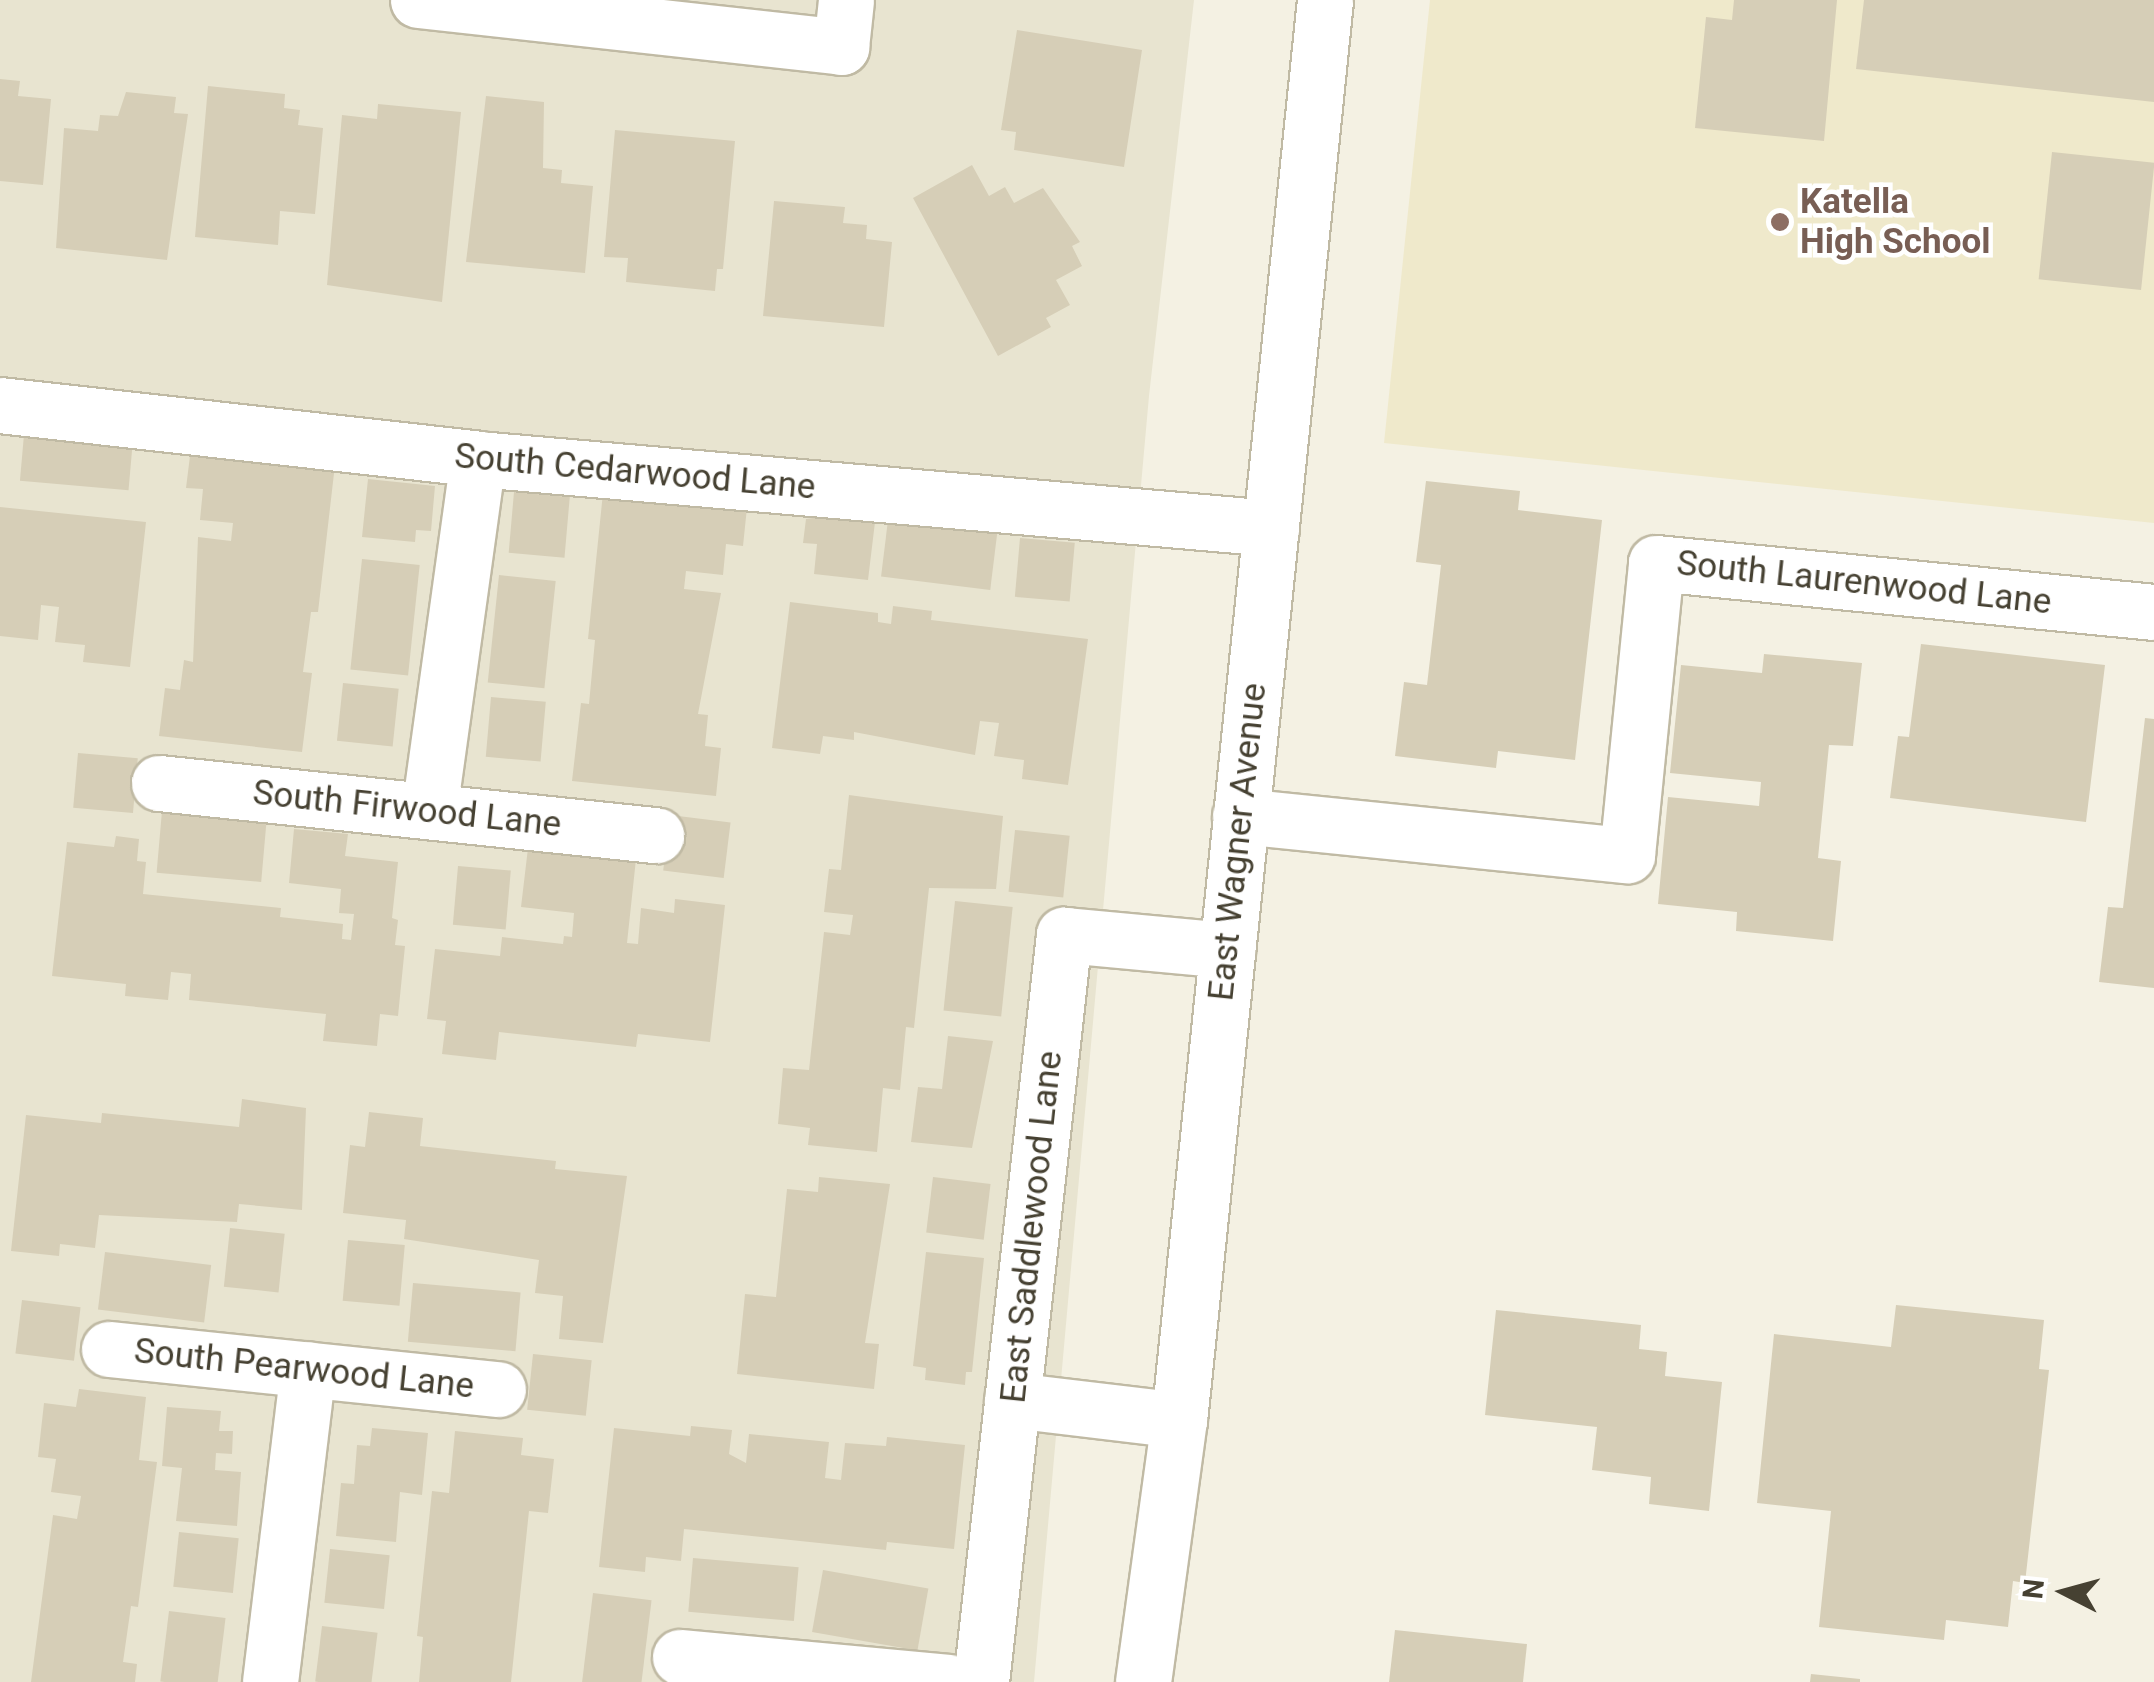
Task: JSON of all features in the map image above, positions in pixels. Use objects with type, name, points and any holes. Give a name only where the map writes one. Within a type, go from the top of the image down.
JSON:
[{"type":"street","points":[[418,0],[843,24]]},
{"type":"street","name":"East Wagner Avenue","points":[[1143,1682],[1179,1420],[1324,0]]},
{"type":"street","name":"South Cedarwood Lane","points":[[0,405],[478,459],[1271,528]]},
{"type":"street","points":[[429,811],[478,459]]},
{"type":"street","name":"South Laurenwood Lane","points":[[1240,816],[1627,854],[1656,562],[2154,612]]},
{"type":"street","name":"South Firwood Lane","points":[[159,783],[656,835]]},
{"type":"street","name":"East Saddlewood Lane","points":[[981,1682],[1064,935],[1227,950]]},
{"type":"street","name":"South Pearwood Lane","points":[[109,1349],[498,1389]]},
{"type":"street","points":[[270,1682],[308,1369]]},
{"type":"street","points":[[1012,1400],[1179,1420]]},
{"type":"street","points":[[680,1658],[948,1682]]},
{"type":"shaded area","points":[[0,0],[1194,0],[1149,396],[1034,1682],[0,1682]]},
{"type":"shaded area","name":"Katella High School","points":[[1430,0],[2154,0],[2154,523],[1384,443]]},
{"type":"building","points":[[1734,0],[1837,0],[1824,141],[1695,128],[1706,17],[1732,20]]},
{"type":"building","points":[[1864,0],[2154,0],[2154,102],[1856,69]]},
{"type":"building","points":[[1017,30],[1142,50],[1124,167],[1014,150],[1016,132],[1001,130]]},
{"type":"building","points":[[0,79],[20,81],[18,96],[51,99],[43,185],[0,181]]},
{"type":"building","points":[[208,86],[285,94],[284,108],[300,110],[298,125],[323,128],[315,214],[280,211],[278,245],[195,237]]},
{"type":"building","points":[[126,92],[176,97],[174,113],[188,114],[167,260],[56,248],[64,128],[98,131],[100,115],[118,116]]},
{"type":"building","points":[[486,96],[544,102],[543,168],[562,170],[561,183],[593,186],[585,273],[466,262]]},
{"type":"building","points":[[378,104],[461,112],[442,302],[327,285],[342,115],[377,119]]},
{"type":"building","points":[[615,130],[735,141],[723,269],[717,269],[715,291],[626,282],[628,258],[604,257]]},
{"type":"building","points":[[2052,152],[2154,163],[2141,290],[2039,279]]},
{"type":"building","points":[[972,165],[989,196],[1005,187],[1014,203],[1043,188],[1080,242],[1072,246],[1082,266],[1056,280],[1070,305],[1046,318],[1051,327],[998,356],[913,198]]},
{"type":"building","points":[[774,201],[845,207],[843,223],[867,225],[866,239],[892,242],[884,327],[763,316]]},
{"type":"building","points":[[25,423],[134,432],[129,490],[20,481]]},
{"type":"building","points":[[192,440],[336,456],[318,612],[311,612],[303,672],[312,673],[302,752],[159,736],[165,688],[180,690],[184,660],[193,662],[198,537],[231,541],[233,523],[200,520],[203,489],[186,488]]},
{"type":"building","points":[[368,479],[435,486],[431,531],[416,530],[415,542],[362,537]]},
{"type":"building","points":[[1426,481],[1520,491],[1518,510],[1602,520],[1575,760],[1498,751],[1496,768],[1395,756],[1404,682],[1427,685],[1441,565],[1416,562]]},
{"type":"building","points":[[604,483],[748,498],[743,546],[726,544],[723,575],[686,571],[684,589],[721,593],[698,714],[708,715],[705,746],[721,748],[716,796],[572,781],[581,703],[589,704],[595,640],[588,639]]},
{"type":"building","points":[[514,492],[570,497],[564,558],[509,553]]},
{"type":"building","points":[[0,507],[146,522],[130,667],[83,662],[85,645],[55,642],[59,607],[41,605],[38,640],[0,636]]},
{"type":"building","points":[[806,519],[875,522],[868,580],[814,574],[817,544],[803,543]]},
{"type":"building","points":[[888,520],[997,533],[990,590],[881,577]]},
{"type":"building","points":[[1020,538],[1075,543],[1070,602],[1015,597]]},
{"type":"building","points":[[362,559],[420,565],[408,675],[350,669]]},
{"type":"building","points":[[499,575],[556,581],[544,688],[488,682]]},
{"type":"building","points":[[790,602],[878,613],[878,622],[891,624],[893,606],[932,611],[931,620],[1088,639],[1068,785],[1022,779],[1024,760],[994,756],[999,723],[980,721],[975,755],[854,732],[854,740],[823,736],[820,754],[772,748]]},
{"type":"building","points":[[1921,644],[2105,665],[2086,822],[1890,798],[1898,736],[1909,737]]},
{"type":"building","points":[[1764,654],[1862,663],[1853,746],[1829,745],[1818,858],[1841,861],[1833,941],[1736,931],[1737,912],[1658,904],[1668,797],[1759,806],[1761,782],[1670,773],[1681,665],[1762,673]]},
{"type":"building","points":[[343,683],[399,689],[393,747],[337,741]]},
{"type":"building","points":[[491,697],[546,702],[541,762],[486,757]]},
{"type":"building","points":[[2145,718],[2154,719],[2154,988],[2099,982],[2108,907],[2123,908]]},
{"type":"building","points":[[78,753],[138,758],[133,813],[73,808]]},
{"type":"building","points":[[849,795],[1003,816],[996,889],[929,888],[914,1028],[906,1027],[900,1090],[883,1088],[877,1152],[808,1145],[810,1128],[778,1124],[783,1068],[809,1070],[824,932],[850,935],[853,915],[824,912],[829,869],[841,870]]},
{"type":"building","points":[[162,811],[267,820],[261,882],[157,873]]},
{"type":"building","points":[[670,815],[731,822],[724,878],[663,871]]},
{"type":"building","points":[[294,829],[348,834],[345,856],[398,862],[392,918],[398,920],[395,945],[405,946],[398,1016],[380,1014],[377,1046],[323,1041],[326,1014],[189,1000],[191,974],[171,972],[168,1000],[125,996],[126,984],[52,976],[67,842],[114,847],[116,836],[139,839],[137,861],[146,862],[143,894],[281,908],[280,917],[343,924],[342,939],[351,940],[354,914],[339,913],[341,889],[289,883]]},
{"type":"building","points":[[1015,830],[1070,836],[1063,897],[1009,892]]},
{"type":"building","points":[[528,848],[636,859],[627,943],[638,944],[641,908],[674,913],[675,899],[725,905],[710,1042],[638,1034],[636,1047],[499,1032],[496,1060],[442,1054],[446,1021],[427,1019],[435,949],[500,956],[502,937],[563,944],[564,936],[572,937],[574,913],[521,907]]},
{"type":"building","points":[[458,866],[511,871],[506,929],[453,925]]},
{"type":"building","points":[[955,901],[1013,907],[1001,1016],[944,1010]]},
{"type":"building","points":[[948,1036],[993,1041],[972,1148],[911,1142],[918,1087],[942,1089]]},
{"type":"building","points":[[242,1099],[306,1108],[302,1210],[239,1204],[237,1222],[99,1215],[95,1248],[60,1244],[59,1256],[11,1251],[26,1115],[101,1123],[102,1113],[239,1127]]},
{"type":"building","points":[[369,1112],[423,1118],[420,1146],[556,1161],[555,1169],[627,1176],[603,1343],[559,1339],[563,1296],[535,1293],[539,1260],[404,1239],[406,1220],[343,1213],[350,1145],[365,1147]]},
{"type":"building","points":[[819,1177],[890,1184],[865,1343],[879,1344],[874,1389],[737,1374],[745,1294],[776,1297],[787,1189],[818,1192]]},
{"type":"building","points":[[933,1177],[991,1184],[984,1240],[926,1233]]},
{"type":"building","points":[[230,1228],[285,1234],[279,1292],[224,1287]]},
{"type":"building","points":[[348,1240],[405,1245],[399,1306],[343,1301]]},
{"type":"building","points":[[105,1252],[211,1265],[204,1323],[98,1310]]},
{"type":"building","points":[[926,1252],[984,1258],[972,1372],[966,1372],[965,1385],[925,1380],[926,1368],[913,1366]]},
{"type":"building","points":[[413,1283],[521,1292],[515,1351],[408,1342]]},
{"type":"building","points":[[22,1300],[81,1307],[74,1361],[15,1354]]},
{"type":"building","points":[[1896,1305],[2044,1320],[2039,1369],[2049,1370],[2025,1583],[2013,1581],[2008,1627],[1946,1620],[1944,1640],[1819,1627],[1831,1511],[1757,1503],[1774,1334],[1891,1347]]},
{"type":"building","points":[[1496,1310],[1641,1325],[1639,1349],[1667,1352],[1665,1376],[1722,1382],[1709,1511],[1649,1504],[1651,1477],[1592,1470],[1597,1427],[1485,1415]]},
{"type":"building","points":[[533,1354],[592,1360],[586,1416],[527,1410]]},
{"type":"building","points":[[79,1389],[146,1397],[139,1460],[157,1462],[138,1607],[131,1606],[123,1662],[137,1664],[135,1682],[31,1682],[53,1515],[77,1519],[81,1496],[51,1492],[56,1459],[38,1457],[44,1403],[76,1407]]},
{"type":"building","points":[[167,1407],[221,1411],[219,1431],[233,1431],[232,1454],[216,1453],[215,1470],[241,1472],[237,1526],[176,1521],[182,1468],[162,1466]]},
{"type":"building","points":[[691,1426],[732,1430],[729,1454],[746,1463],[749,1434],[829,1442],[825,1478],[841,1480],[845,1443],[886,1446],[887,1437],[965,1445],[954,1549],[887,1542],[886,1550],[684,1529],[681,1561],[646,1557],[645,1572],[599,1567],[614,1428],[690,1436]]},
{"type":"building","points":[[372,1428],[428,1433],[422,1495],[400,1492],[396,1542],[336,1536],[341,1483],[354,1484],[357,1445],[370,1446]]},
{"type":"building","points":[[455,1431],[523,1438],[521,1455],[554,1459],[548,1513],[529,1511],[511,1682],[419,1682],[423,1637],[417,1636],[432,1491],[449,1493]]},
{"type":"building","points":[[179,1532],[239,1538],[233,1593],[173,1587]]},
{"type":"building","points":[[330,1549],[390,1555],[384,1609],[324,1603]]},
{"type":"building","points":[[693,1558],[799,1567],[794,1621],[688,1612]]},
{"type":"building","points":[[823,1570],[928,1589],[917,1651],[812,1632]]},
{"type":"building","points":[[593,1593],[652,1600],[642,1682],[582,1682]]},
{"type":"building","points":[[169,1611],[226,1618],[218,1682],[160,1681]]},
{"type":"building","points":[[322,1626],[378,1633],[372,1682],[315,1682]]},
{"type":"building","points":[[1395,1630],[1527,1644],[1523,1682],[1389,1682]]},
{"type":"building","points":[[1811,1674],[1860,1679],[1860,1682],[1810,1682]]},
{"type":"place","name":"Katella High School","points":[[1780,222]]}]
